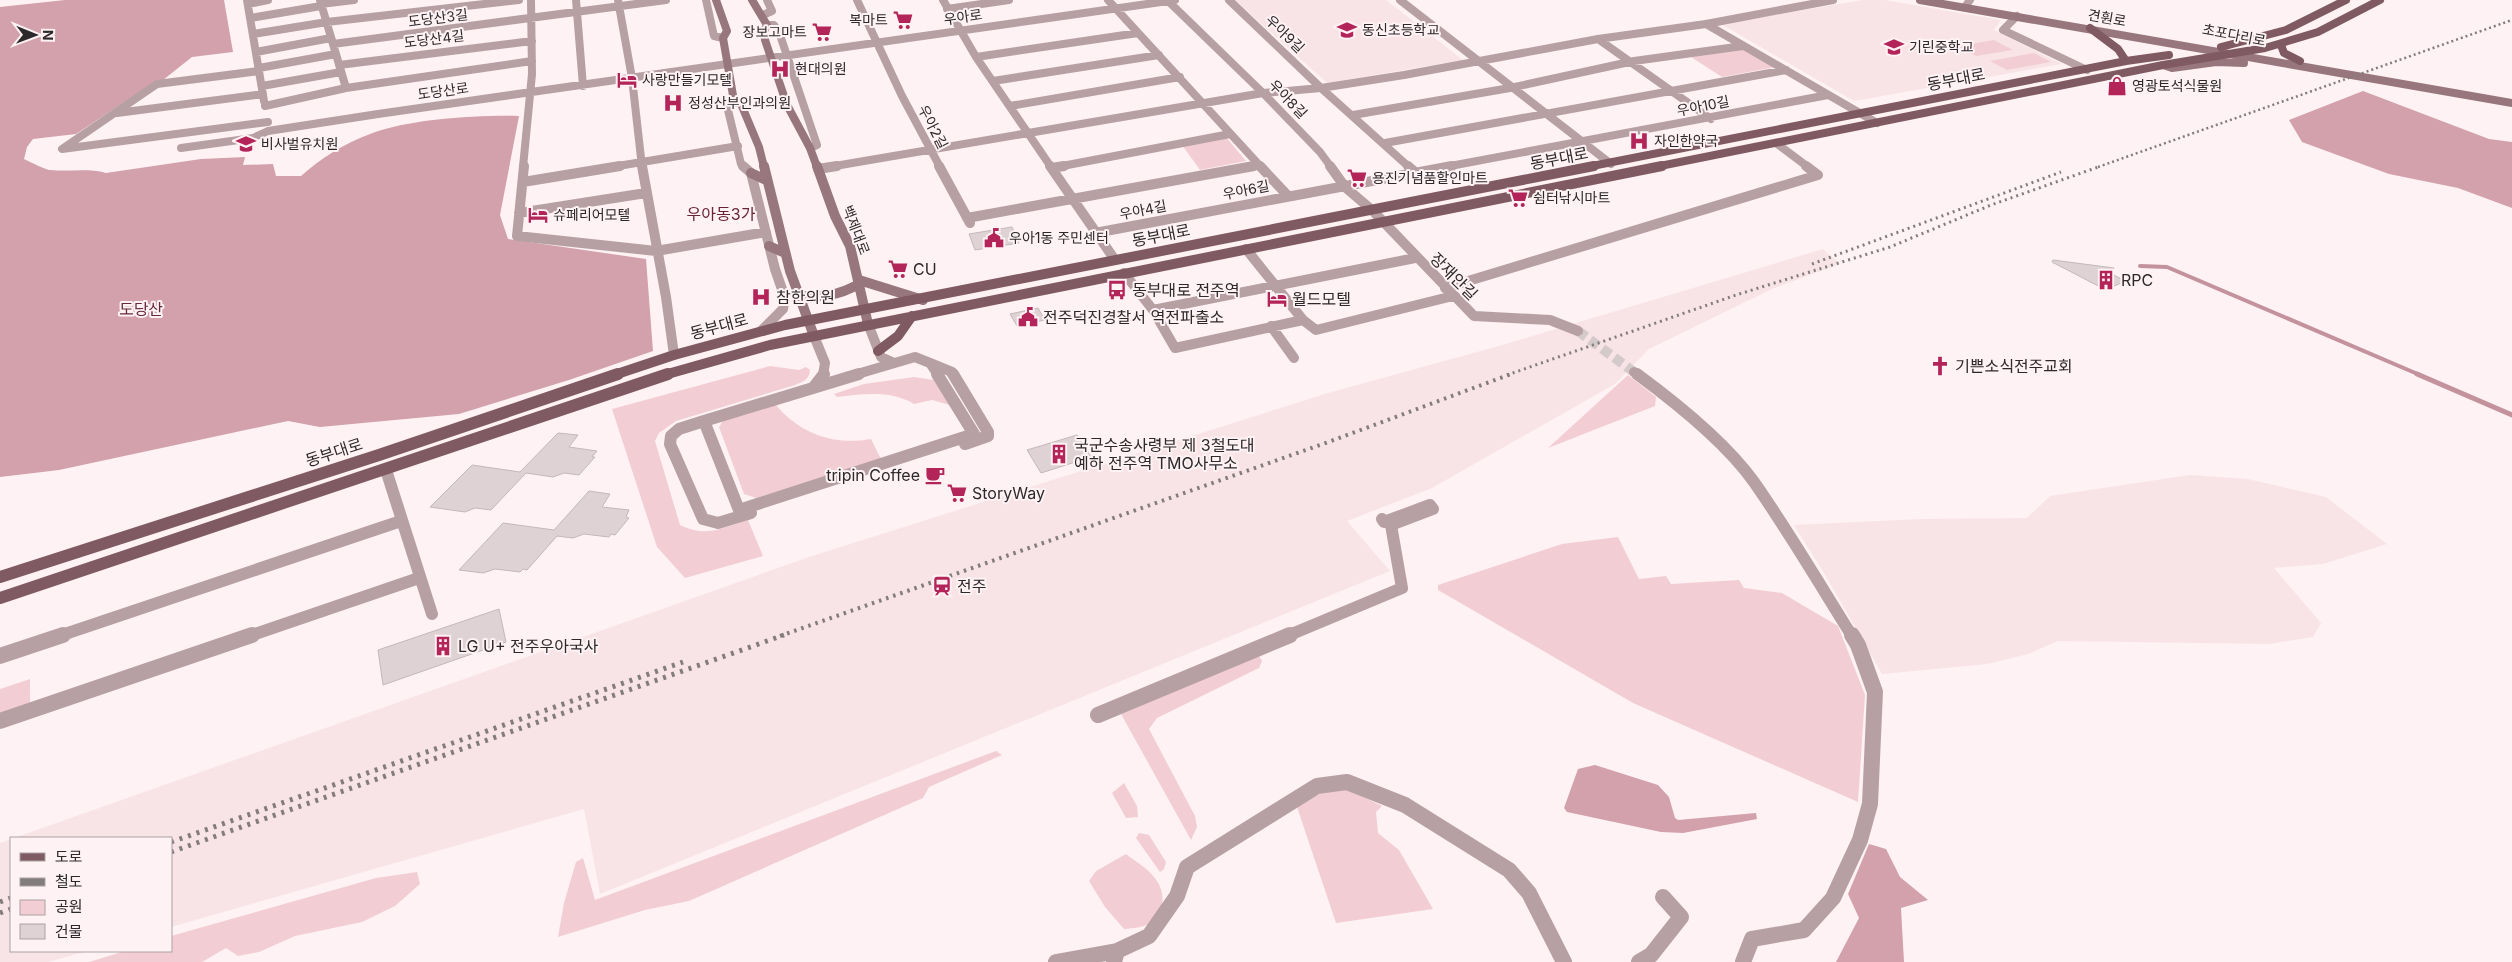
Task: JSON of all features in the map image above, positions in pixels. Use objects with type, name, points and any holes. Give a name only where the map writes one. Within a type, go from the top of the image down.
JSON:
[{"type":"main road","name":"동부대로","points":[[0,577],[379,455],[674,355],[762,331],[2126,61],[2252,42],[2321,15],[2346,0]]},
{"type":"main road","name":"동부대로","points":[[0,598],[674,372],[759,347],[2163,65],[2249,52],[2281,45],[2319,32],[2380,0]]},
{"type":"main road","points":[[2090,28],[2118,49],[2126,61]]},
{"type":"main road","points":[[2281,45],[2284,53],[2300,61]]},
{"type":"main road","points":[[878,351],[893,343],[901,330],[910,324],[912,316]]},
{"type":"street","points":[[181,148],[253,138],[268,126],[247,2],[268,0]]},
{"type":"street","points":[[250,18],[321,3],[354,0]]},
{"type":"street","name":"도당산4길","points":[[326,22],[519,0]]},
{"type":"street","points":[[531,0],[532,74],[517,236],[656,251],[766,232]]},
{"type":"street","points":[[576,0],[583,86]]},
{"type":"street","name":"도당산3길","points":[[332,41],[577,13],[618,3],[666,0]]},
{"type":"street","points":[[706,0],[714,36],[723,38]]},
{"type":"street","points":[[716,0],[726,32],[723,38],[734,101]]},
{"type":"street","name":"백제대로","points":[[752,0],[754,8],[763,15],[767,25],[764,32],[770,57],[787,105],[810,148],[835,216],[850,246],[868,324]]},
{"type":"street","points":[[763,15],[772,11],[768,0]]},
{"type":"street","name":"우아2길","points":[[856,0],[874,42],[968,221]]},
{"type":"street","points":[[942,0],[976,57],[1115,260]]},
{"type":"street","points":[[947,9],[1008,0]]},
{"type":"street","name":"우아6길","points":[[1108,0],[1288,196]]},
{"type":"street","name":"우아로","points":[[770,57],[1118,9],[1170,0]]},
{"type":"street","name":"우아8길","points":[[1170,0],[1320,152],[1345,187],[1382,222]]},
{"type":"street","name":"우아9길","points":[[1229,0],[1321,88],[1385,143],[1416,173]]},
{"type":"street","points":[[1400,0],[1510,88],[1611,164]]},
{"type":"street","points":[[818,169],[1263,93],[1321,88],[1404,75],[1598,39],[1706,24],[1833,0]]},
{"type":"street","name":"견훤로","points":[[1920,0],[1967,3],[2017,16],[2230,54]]},
{"type":"street","name":"초포다리로","points":[[1950,0],[2173,36],[2249,52],[2512,99]]},
{"type":"street","points":[[321,3],[346,88]]},
{"type":"street","points":[[618,3],[625,30],[641,162],[666,297],[674,355]]},
{"type":"street","points":[[2017,16],[2003,30],[2087,70]]},
{"type":"street","points":[[253,34],[326,22]]},
{"type":"street","points":[[1706,24],[1877,123]]},
{"type":"street","name":"백제대로","points":[[767,25],[774,25],[779,32],[785,55],[817,145],[810,148]]},
{"type":"street","points":[[976,57],[1138,33]]},
{"type":"street","points":[[1598,39],[1634,62],[1670,92],[1711,119]]},
{"type":"street","points":[[256,52],[332,41]]},
{"type":"street","name":"도당산4길","points":[[340,69],[532,41]]},
{"type":"street","points":[[1353,115],[1510,88],[1634,62],[1743,46]]},
{"type":"street","name":"도당산로","points":[[336,54],[259,70],[157,84],[62,149],[268,126],[530,93],[770,57]]},
{"type":"street","name":"초포다리로","points":[[2230,54],[2512,103]]},
{"type":"street","points":[[993,81],[1159,55]]},
{"type":"street","points":[[265,106],[346,88],[532,61]]},
{"type":"street","points":[[2163,65],[2172,68],[2216,62],[2271,62]]},
{"type":"street","name":"도당산로","points":[[115,114],[262,90],[340,69]]},
{"type":"street","name":"우아10길","points":[[1385,143],[1786,70]]},
{"type":"street","points":[[1010,106],[1180,77]]},
{"type":"street","name":"우아10길","points":[[1288,196],[1711,119],[1828,95]]},
{"type":"street","points":[[734,101],[727,106],[741,164],[751,173],[766,181]]},
{"type":"street","points":[[734,101],[741,104],[759,147],[766,181],[798,296],[824,363],[826,373],[813,387]]},
{"type":"street","points":[[1052,168],[1230,134]]},
{"type":"street","points":[[1445,288],[1818,176],[1776,143]]},
{"type":"street","points":[[523,182],[738,146]]},
{"type":"street","name":"우아6길","points":[[1169,181],[1258,164]]},
{"type":"street","points":[[751,173],[775,269],[785,298],[783,309],[762,331]]},
{"type":"street","points":[[756,192],[766,181]]},
{"type":"street","name":"우아4길","points":[[968,221],[1169,181]]},
{"type":"street","points":[[519,213],[646,193]]},
{"type":"street","name":"우아6길","points":[[1195,214],[1288,196]]},
{"type":"street","name":"우아4길","points":[[1095,233],[1195,214]]},
{"type":"street","name":"장재안길","points":[[1382,222],[1415,258],[1474,316],[1550,320],[1578,331]]},
{"type":"street","points":[[769,246],[786,254]]},
{"type":"street","points":[[1246,249],[1303,320],[1316,330],[1453,296]]},
{"type":"street","points":[[775,269],[786,254]]},
{"type":"street","points":[[1153,310],[1415,258]]},
{"type":"street","points":[[1124,273],[1153,310],[1175,348],[1303,320]]},
{"type":"street","points":[[798,296],[825,298],[844,293],[859,282],[872,282],[886,290],[914,294],[923,300]]},
{"type":"street","points":[[868,324],[881,357],[894,363]]},
{"type":"street","points":[[1271,326],[1294,358]]},
{"type":"street","points":[[915,357],[952,372],[988,432],[988,436],[718,523],[702,519],[670,444],[671,436],[679,429],[894,363],[915,357]]},
{"type":"street","points":[[704,422],[740,510],[974,434],[930,363]]},
{"type":"street","points":[[1634,372],[1660,391],[1718,443],[1753,481],[1858,645],[1875,692],[1870,804],[1860,840],[1833,898],[1804,930],[1752,939],[1743,962]]},
{"type":"street","points":[[386,470],[432,614]]},
{"type":"street","points":[[1098,715],[1402,588],[1392,525],[1433,509],[1430,505],[1384,522],[1382,519]]},
{"type":"street","points":[[0,656],[401,521]]},
{"type":"street","points":[[0,720],[419,578]]},
{"type":"street","points":[[1056,962],[1116,956],[1149,936],[1177,896],[1187,866],[1317,786],[1347,782],[1405,805],[1509,870],[1529,894],[1564,962]]},
{"type":"street","points":[[1639,962],[1651,955],[1681,917],[1664,897]]},
{"type":"shaded area","name":"동신초등학교","points":[[1235,0],[1386,0],[1463,60],[1327,83]]},
{"type":"shaded area","name":"기린중학교","points":[[1863,0],[1885,0],[2001,20],[1994,30],[2062,64],[1854,101],[1721,24]]},
{"type":"shaded area","points":[[1823,249],[1840,264],[1772,289],[1649,349],[1615,384],[1432,488],[1347,521],[1390,571],[600,894],[584,809],[172,927],[172,837],[17,837],[809,557],[1328,393],[1506,344]]},
{"type":"shaded area","points":[[2190,475],[2248,479],[2326,497],[2387,544],[2323,564],[2274,568],[2321,623],[2313,637],[2269,644],[2058,641],[2028,654],[1987,664],[1882,674],[1794,525],[1920,519],[2027,518],[2050,496]]},
{"type":"shaded area","points":[[10,839],[10,952],[84,952],[48,962],[0,962],[0,843]]},
{"type":"green space","name":"도당산","points":[[65,0],[224,0],[233,52],[192,57],[163,80],[153,83],[76,134],[33,139],[27,147],[24,159],[50,170],[106,173],[201,159],[245,157],[243,165],[273,164],[276,176],[301,176],[342,147],[386,129],[443,119],[519,116],[500,215],[508,239],[646,259],[653,351],[569,380],[459,414],[320,427],[288,421],[59,470],[0,477],[0,7]]},
{"type":"green space","points":[[1994,40],[2013,50],[1976,56],[1958,46]]},
{"type":"green space","points":[[1744,48],[1776,67],[1722,77],[1691,57]]},
{"type":"green space","points":[[2034,53],[2051,62],[2007,70],[1990,61]]},
{"type":"green space","points":[[2363,91],[2489,139],[2512,142],[2512,208],[2458,188],[2389,174],[2302,142],[2289,120]]},
{"type":"green space","points":[[1226,137],[1246,161],[1200,170],[1182,145]]},
{"type":"green space","points":[[770,366],[799,370],[806,367],[810,370],[807,378],[795,385],[676,421],[659,433],[655,441],[680,525],[698,531],[706,531],[722,529],[748,520],[763,556],[685,578],[657,547],[612,409]]},
{"type":"green space","points":[[1628,375],[1656,397],[1655,406],[1548,448]]},
{"type":"green space","points":[[914,377],[934,380],[950,405],[932,400],[914,404],[896,397],[876,394],[837,397],[834,394],[864,384]]},
{"type":"green space","points":[[775,404],[795,423],[818,435],[843,441],[871,439],[882,461],[756,498],[744,494],[719,427],[724,419]]},
{"type":"green space","points":[[1618,537],[1639,579],[1666,576],[1671,584],[1739,580],[1744,588],[1782,593],[1838,626],[1865,695],[1858,802],[1633,703],[1438,590],[1438,585],[1562,544]]},
{"type":"green space","points":[[1258,654],[1262,661],[1259,668],[1157,718],[1149,729],[1195,816],[1197,827],[1191,840],[1121,714]]},
{"type":"green space","points":[[30,679],[30,705],[0,716],[0,689]]},
{"type":"green space","points":[[996,751],[1002,755],[929,787],[923,798],[689,901],[645,910],[558,937],[564,903],[576,862],[583,858],[595,900]]},
{"type":"green space","points":[[1595,765],[1658,785],[1669,797],[1675,818],[1678,820],[1756,813],[1757,819],[1683,833],[1661,832],[1567,812],[1564,808],[1578,769]]},
{"type":"green space","points":[[1124,783],[1137,806],[1138,817],[1126,818],[1112,793]]},
{"type":"green space","points":[[1348,789],[1382,806],[1376,812],[1378,833],[1399,850],[1433,909],[1336,923],[1297,807],[1323,792]]},
{"type":"green space","points":[[1139,833],[1149,835],[1166,862],[1164,869],[1160,872],[1136,838]]},
{"type":"green space","points":[[1869,844],[1886,849],[1900,877],[1928,900],[1901,908],[1904,962],[1836,962],[1859,918],[1848,894]]},
{"type":"green space","points":[[1126,854],[1154,877],[1163,897],[1160,911],[1151,922],[1142,927],[1124,929],[1105,907],[1089,881],[1096,871]]},
{"type":"green space","points":[[417,872],[420,884],[395,906],[362,922],[295,936],[259,952],[238,956],[226,948],[202,962],[89,962],[122,952],[172,952],[172,936],[376,878]]},
{"type":"building","name":"우아1동 주민센터","points":[[1012,227],[1019,243],[975,250],[969,234]]},
{"type":"building","name":"RPC","points":[[2053,260],[2114,268],[2112,274],[2125,281],[2106,290],[2052,262]]},
{"type":"building","name":"전주덕진경찰서 역전파출소","points":[[1038,308],[1045,320],[1017,326],[1010,314]]},
{"type":"building","points":[[558,433],[578,435],[569,447],[597,451],[592,457],[595,457],[579,475],[564,473],[553,477],[526,473],[491,510],[475,508],[465,512],[430,507],[472,465],[520,472]]},
{"type":"building","name":"국군수송사령부 제 3철도대 예하 전주역 TMO사무소","points":[[1077,435],[1091,457],[1041,473],[1027,450]]},
{"type":"building","points":[[589,491],[610,494],[602,507],[629,510],[626,517],[629,518],[615,535],[611,534],[609,537],[584,534],[573,538],[557,536],[527,570],[523,569],[520,572],[495,569],[483,573],[459,570],[503,523],[554,530]]},
{"type":"building","name":"LG U+ 전주우아국사","points":[[499,609],[506,642],[383,685],[378,650]]},
{"type":"waterway","points":[[2140,266],[2167,267],[2420,375]]},
{"type":"waterway","points":[[2417,374],[2512,415]]},
{"type":"tunnel","points":[[1578,331],[1634,372]]},
{"type":"railway","points":[[2098,167],[2512,20]]},
{"type":"railway","points":[[1507,375],[1736,295],[1890,247],[1991,205],[2101,166]]},
{"type":"railway","points":[[1812,264],[2061,172]]},
{"type":"railway","points":[[780,636],[1323,444],[1511,374]]},
{"type":"railway","points":[[172,852],[784,635]]},
{"type":"railway","points":[[172,842],[683,662]]},
{"type":"railway","points":[[0,902],[10,898]]},
{"type":"railway","points":[[0,913],[10,909]]},
{"type":"place","name":"복마트","points":[[903,20]]},
{"type":"place","name":"동신초등학교","points":[[1347,30]]},
{"type":"place","name":"장보고마트","points":[[822,32]]},
{"type":"place","name":"기린중학교","points":[[1894,47]]},
{"type":"place","name":"현대의원","points":[[780,69]]},
{"type":"place","name":"사랑만들기모텔","points":[[627,80]]},
{"type":"place","name":"영광토석식물원","points":[[2117,86]]},
{"type":"place","name":"정성산부인과의원","points":[[673,103]]},
{"type":"place","name":"자인한약국","points":[[1639,141]]},
{"type":"place","name":"비사벌유치원","points":[[246,144]]},
{"type":"place","name":"용진기념품할인마트","points":[[1357,178]]},
{"type":"place","name":"쉼터낚시마트","points":[[1518,198]]},
{"type":"place","name":"슈페리어모텔","points":[[538,215]]},
{"type":"place","name":"우아1동 주민센터","points":[[994,238]]},
{"type":"place","name":"CU","points":[[898,269]]},
{"type":"place","name":"RPC","points":[[2106,280]]},
{"type":"place","name":"동부대로 전주역","points":[[1117,290]]},
{"type":"place","name":"참한의원","points":[[761,297]]},
{"type":"place","name":"월드모텔","points":[[1277,299]]},
{"type":"place","name":"전주덕진경찰서 역전파출소","points":[[1028,317]]},
{"type":"place","name":"기쁜소식전주교회","points":[[1940,366]]},
{"type":"place","name":"국군수송사령부 제 3철도대 예하 전주역 TMO사무소","points":[[1059,454]]},
{"type":"place","name":"tripin Coffee","points":[[935,475]]},
{"type":"place","name":"StoryWay","points":[[957,493]]},
{"type":"place","name":"전주","points":[[942,586]]},
{"type":"place","name":"LG U+ 전주우아국사","points":[[443,646]]},
{"type":"district","name":"우아동3가","points":[[721,214]]}]
